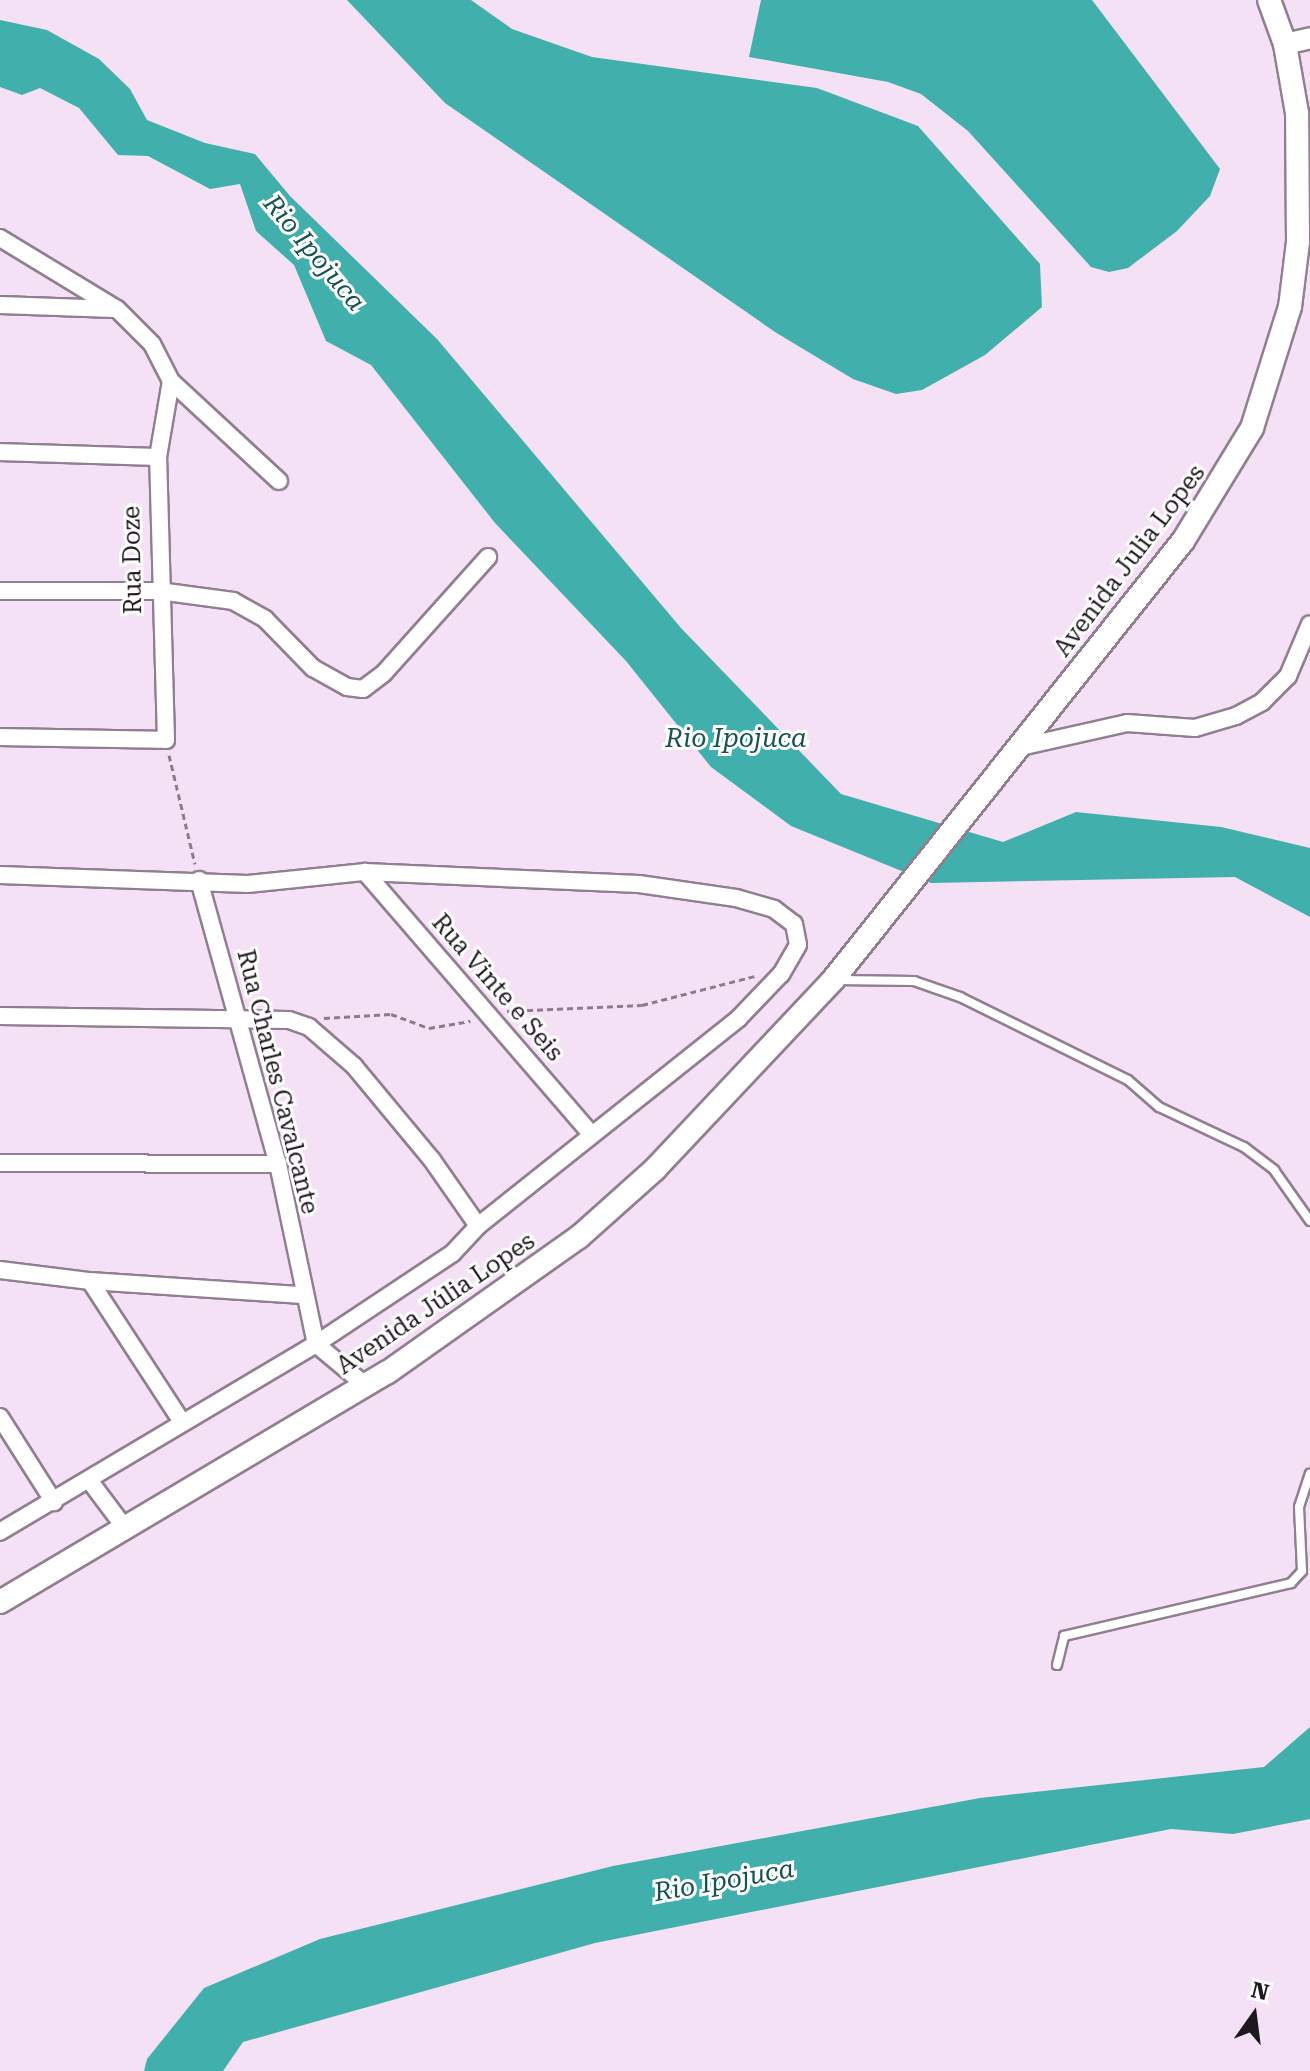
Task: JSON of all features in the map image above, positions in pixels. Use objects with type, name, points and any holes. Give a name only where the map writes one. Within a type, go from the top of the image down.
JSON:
[{"type":"main road","name":"Avenida Julia Lopes","points":[[836,975],[1183,541],[1252,428],[1290,307],[1298,242],[1297,113],[1285,44],[1269,0]]},
{"type":"main road","name":"Avenida Júlia Lopes","points":[[0,1602],[365,1385],[579,1237],[738,1086],[836,975]]},
{"type":"street","points":[[1285,44],[1310,38]]},
{"type":"street","points":[[0,238],[117,309],[152,344],[171,381],[279,481]]},
{"type":"street","points":[[0,305],[117,309]]},
{"type":"street","name":"Rua Doze","points":[[166,740],[159,591],[158,457],[171,381]]},
{"type":"street","points":[[0,452],[158,457]]},
{"type":"street","points":[[0,591],[159,591],[247,607],[313,668],[347,687],[363,689],[384,673],[488,557]]},
{"type":"street","points":[[1010,755],[1127,723],[1195,728],[1236,716],[1262,702],[1288,676],[1310,624]]},
{"type":"street","points":[[0,737],[166,740]]},
{"type":"street","points":[[0,875],[248,884],[365,872],[544,876],[736,898],[774,909],[794,924],[798,945],[781,974],[688,1063],[478,1226],[453,1253],[316,1344],[0,1532]]},
{"type":"street","name":"Rua Vinte e Seis","points":[[365,872],[592,1135]]},
{"type":"street","name":"Rua Charles Cavalcante","points":[[199,880],[278,1164],[303,1295],[316,1344]]},
{"type":"street","points":[[0,1016],[289,1020],[309,1027],[354,1066],[432,1160],[478,1226]]},
{"type":"street","points":[[0,1163],[278,1164]]},
{"type":"street","points":[[0,1270],[90,1281],[303,1295]]},
{"type":"street","points":[[90,1281],[182,1422]]},
{"type":"street","points":[[316,1344],[365,1385]]},
{"type":"street","points":[[0,1417],[54,1502]]},
{"type":"street","points":[[89,1480],[125,1528]]},
{"type":"lane","points":[[836,975],[914,981],[960,997],[1128,1080],[1159,1107],[1244,1147],[1274,1170],[1310,1221]]},
{"type":"lane","points":[[1057,1665],[1064,1636],[1291,1583],[1302,1571],[1299,1507],[1310,1474]]},
{"type":"path","points":[[166,740],[199,880]]},
{"type":"path","points":[[289,1020],[391,1014],[429,1028],[488,1013],[642,1005],[781,974]]},
{"type":"water","points":[[347,0],[471,0],[512,29],[592,57],[817,88],[918,126],[1040,264],[1042,307],[985,355],[922,390],[896,394],[853,379],[775,332],[445,103]]},
{"type":"water","points":[[761,0],[1092,0],[1220,169],[1210,196],[1177,231],[1128,268],[1109,272],[1091,267],[968,131],[921,94],[888,82],[749,57]]},
{"type":"water","name":"Rio Ipojuca","points":[[0,20],[47,30],[99,59],[130,89],[147,120],[205,143],[255,154],[290,196],[437,339],[681,628],[841,794],[1003,842],[1076,812],[1221,827],[1310,848],[1310,917],[1235,877],[931,883],[791,826],[711,767],[626,661],[495,523],[371,365],[326,341],[294,265],[256,231],[240,184],[210,189],[148,156],[118,155],[79,108],[40,88],[22,95],[0,87]]},
{"type":"water","name":"Rio Ipojuca","points":[[1310,1727],[1310,1819],[1233,1834],[1171,1829],[595,1943],[243,2042],[223,2071],[144,2071],[147,2059],[204,1988],[320,1939],[613,1866],[980,1798],[1264,1767]]}]
